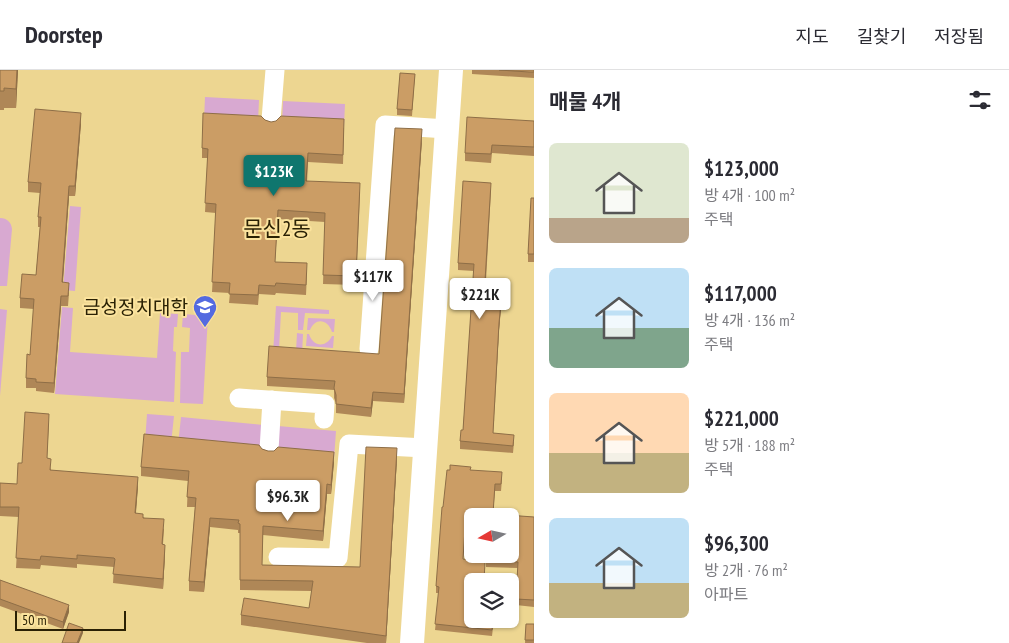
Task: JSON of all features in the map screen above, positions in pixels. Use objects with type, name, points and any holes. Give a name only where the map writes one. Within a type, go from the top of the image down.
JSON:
[{"type":"main road","points":[[412,643],[451,70]]},
{"type":"lane","points":[[271,120],[275,70]]},
{"type":"lane","points":[[369,349],[385,125],[447,129]]},
{"type":"lane","points":[[238,398],[325,404],[324,419]]},
{"type":"lane","points":[[269,450],[272,400]]},
{"type":"lane","points":[[278,557],[338,558],[348,444],[425,448]]},
{"type":"shaded area","points":[[205,97],[259,100],[258,122],[204,120]]},
{"type":"shaded area","points":[[283,101],[345,104],[344,126],[282,123]]},
{"type":"shaded area","points":[[70,206],[81,207],[75,291],[63,290]]},
{"type":"shaded area","points":[[0,218],[8,221],[12,229],[7,286],[0,286]]},
{"type":"shaded area","points":[[276,306],[329,310],[329,314],[305,313],[303,330],[298,330],[298,313],[281,312],[279,350],[296,351],[297,333],[303,334],[302,355],[273,354]]},
{"type":"shaded area","points":[[62,307],[73,308],[70,352],[157,358],[160,313],[178,314],[177,327],[174,327],[173,351],[176,352],[174,402],[55,394]]},
{"type":"shaded area","points":[[0,309],[7,310],[0,396]]},
{"type":"shaded area","points":[[183,314],[208,316],[203,404],[180,403],[181,352],[189,352],[190,328],[182,327]]},
{"type":"shaded area","points":[[308,318],[335,319],[334,332],[332,332],[328,324],[321,321],[315,323],[310,330],[307,330]]},
{"type":"shaded area","points":[[307,334],[316,344],[326,343],[334,336],[333,348],[306,346]]},
{"type":"shaded area","points":[[147,414],[174,416],[171,444],[145,442]]},
{"type":"shaded area","points":[[181,417],[263,425],[260,452],[178,445]]},
{"type":"shaded area","points":[[278,426],[336,431],[334,459],[275,454]]},
{"type":"building","points":[[0,70],[17,70],[16,89],[4,88],[4,91],[0,91]]},
{"type":"building","points":[[499,70],[534,70],[534,72],[529,72]]},
{"type":"building","points":[[400,73],[415,74],[412,110],[397,109]]},
{"type":"building","points":[[35,109],[81,113],[75,186],[69,186],[62,282],[69,283],[68,296],[61,296],[54,383],[36,382],[36,379],[26,378],[27,354],[30,355],[34,299],[20,298],[22,274],[36,275],[41,217],[38,217],[41,183],[28,182]]},
{"type":"building","points":[[203,113],[261,116],[271,122],[276,121],[281,116],[344,119],[343,155],[308,153],[306,181],[360,183],[356,276],[323,275],[325,213],[278,210],[275,262],[307,263],[306,285],[276,283],[275,286],[259,285],[258,295],[229,294],[230,283],[212,282],[216,204],[205,203],[208,149],[202,148]]},
{"type":"building","points":[[467,117],[534,121],[534,147],[492,145],[491,154],[465,153]]},
{"type":"building","points":[[395,128],[422,129],[404,394],[373,392],[371,408],[336,404],[335,381],[267,377],[269,346],[379,354]]},
{"type":"building","points":[[463,181],[491,183],[485,281],[503,282],[493,433],[514,435],[513,446],[460,441],[461,430],[463,430],[474,264],[458,263]]},
{"type":"building","points":[[531,198],[534,198],[534,254],[528,254]]},
{"type":"building","points":[[25,412],[49,414],[47,458],[51,459],[50,470],[138,477],[135,513],[143,514],[143,518],[164,519],[162,544],[165,545],[163,579],[113,574],[114,558],[77,555],[77,559],[41,556],[40,560],[16,558],[19,507],[0,507],[0,483],[17,484],[18,463],[22,463]]},
{"type":"building","points":[[144,434],[259,445],[262,449],[268,451],[274,451],[278,447],[334,452],[331,485],[327,484],[323,531],[263,526],[262,565],[360,567],[366,447],[397,448],[386,636],[241,615],[244,598],[309,608],[313,581],[240,580],[239,520],[210,518],[204,582],[189,581],[196,498],[187,497],[189,471],[141,467]]},
{"type":"building","points":[[450,465],[471,467],[470,470],[502,472],[501,484],[495,484],[493,508],[464,508],[464,563],[485,563],[484,573],[464,573],[464,627],[435,624],[439,587],[436,586],[442,507],[447,470],[450,470]]},
{"type":"building","points":[[519,516],[534,517],[534,600],[519,599],[519,573],[517,573]]},
{"type":"building","points":[[0,580],[69,605],[63,622],[0,599]]},
{"type":"building","points":[[69,623],[83,628],[77,643],[62,643]]},
{"type":"building","points":[[526,624],[534,624],[534,640],[525,640]]},
{"type":"building","points":[[473,628],[492,628],[492,630]]},
{"type":"place","name":"금성정치대학","points":[[205,328]]},
{"type":"district","name":"문신2동","points":[[277,228]]}]
